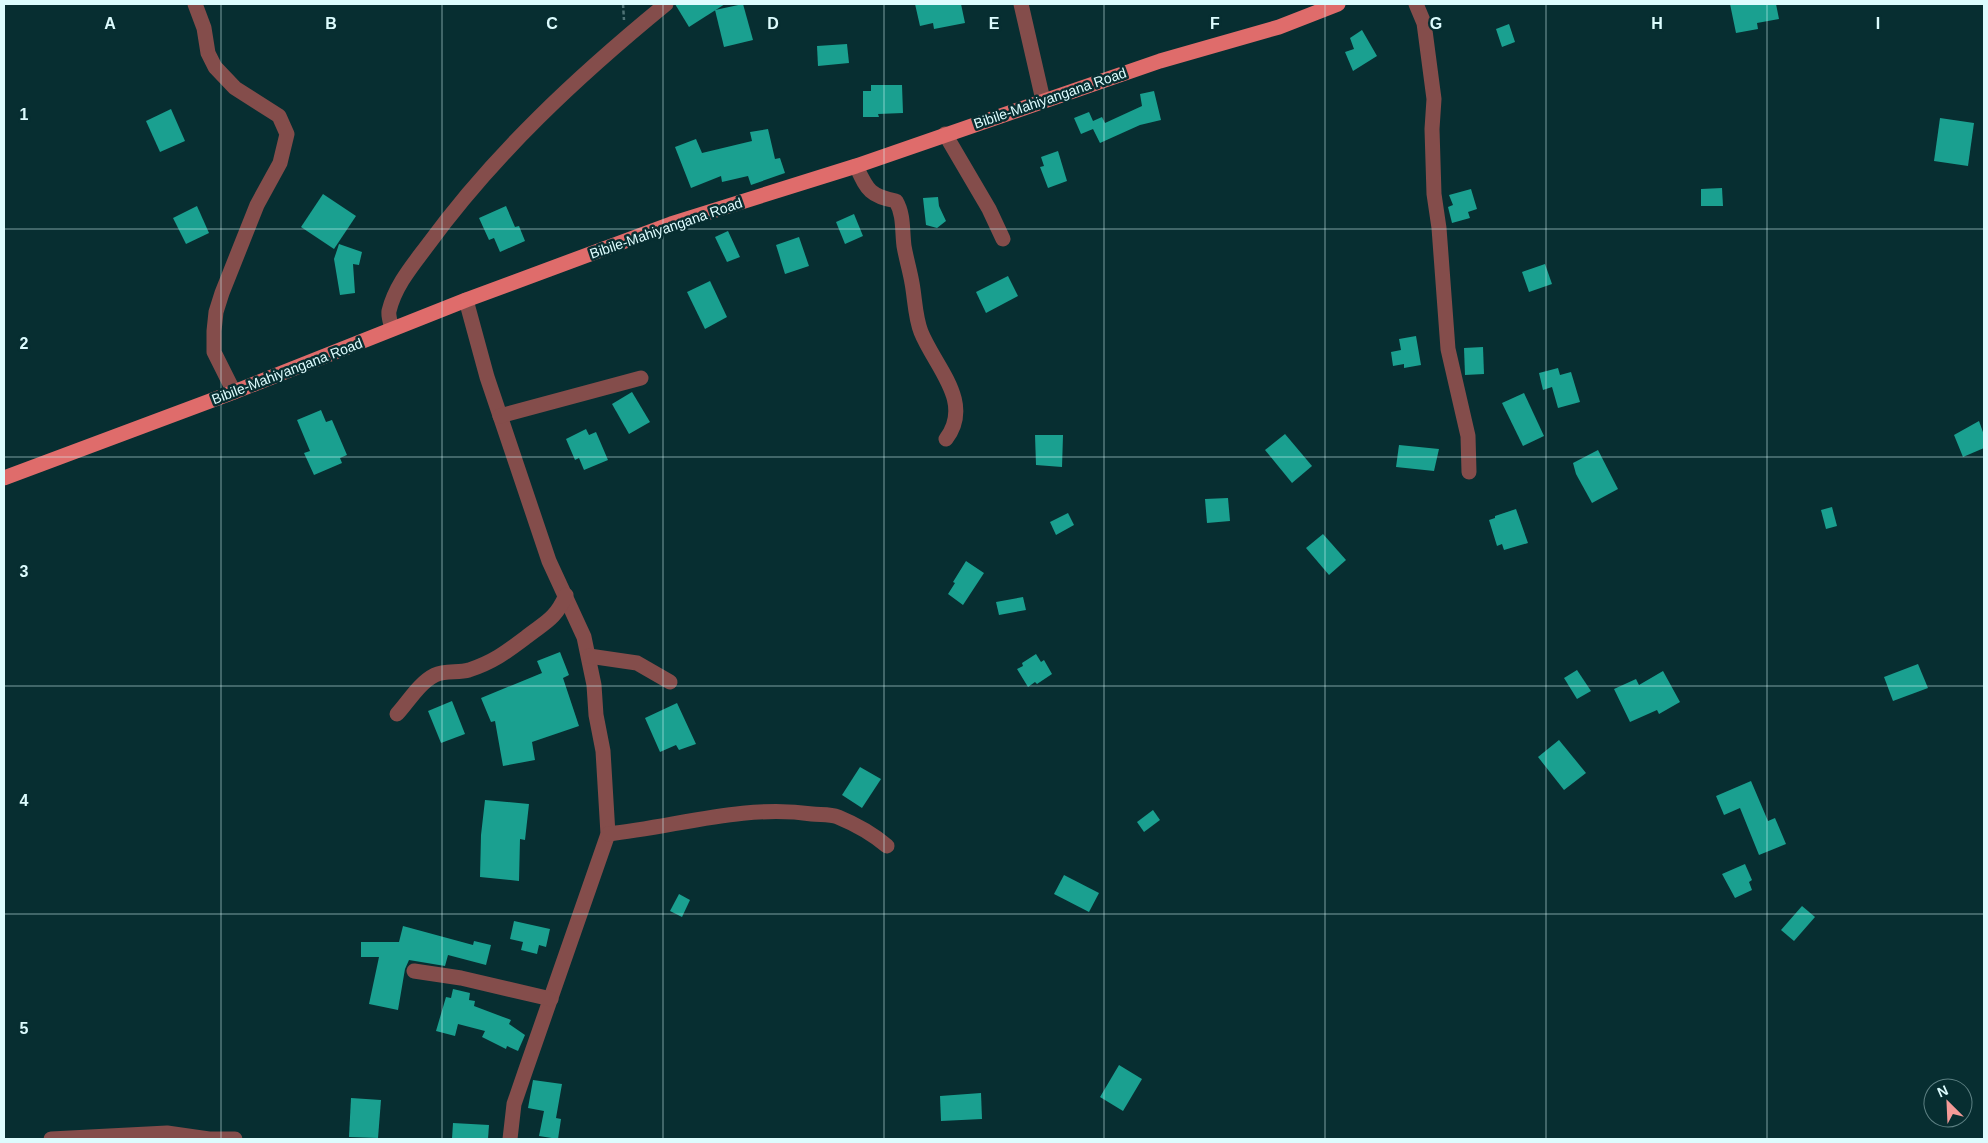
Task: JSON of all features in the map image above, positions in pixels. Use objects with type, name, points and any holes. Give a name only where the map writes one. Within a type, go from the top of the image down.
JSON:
[{"type":"main road","name":"Bibile-Mahiyangana Road","points":[[4,478],[234,392],[466,300],[671,224],[856,166],[1042,100],[1160,61],[1280,26],[1338,4]]},
{"type":"street","points":[[195,4],[204,28],[208,53],[215,67],[235,88],[279,116],[287,134],[280,163],[257,205],[216,312],[214,352],[234,392]]},
{"type":"street","points":[[392,330],[389,312],[399,284],[457,205],[519,137],[626,36],[666,4]]},
{"type":"street","points":[[1021,4],[1042,100]]},
{"type":"street","points":[[1416,4],[1424,24],[1434,99],[1432,129],[1434,194],[1440,228],[1448,349],[1468,436],[1469,472]]},
{"type":"street","points":[[945,134],[989,209],[1003,239]]},
{"type":"street","points":[[856,166],[868,191],[883,199],[896,201],[900,210],[904,246],[920,330],[930,352],[952,387],[956,419],[946,440]]},
{"type":"street","points":[[466,300],[487,378],[549,561],[575,614],[590,656],[602,751],[608,834],[514,1104],[510,1139]]},
{"type":"street","points":[[500,416],[641,378]]},
{"type":"street","points":[[397,714],[418,688],[435,675],[466,671],[502,656],[526,637],[546,625],[559,611],[566,595]]},
{"type":"street","points":[[590,656],[637,663],[670,682]]},
{"type":"street","points":[[608,834],[646,830],[758,810],[789,810],[837,817],[877,838],[887,846]]},
{"type":"street","points":[[414,971],[461,978],[551,999]]},
{"type":"street","points":[[51,1139],[167,1133],[209,1139],[235,1139]]},
{"type":"building","points":[[675,4],[725,4],[689,27]]},
{"type":"building","points":[[743,4],[753,40],[724,47],[715,10]]},
{"type":"building","points":[[915,4],[961,4],[965,23],[934,29],[933,23],[920,26]]},
{"type":"building","points":[[1730,4],[1776,4],[1779,19],[1757,23],[1758,29],[1736,33]]},
{"type":"building","points":[[1509,24],[1515,42],[1502,47],[1496,29]]},
{"type":"building","points":[[1362,30],[1377,56],[1353,71],[1345,52],[1354,49],[1350,38]]},
{"type":"building","points":[[847,44],[849,63],[818,66],[817,46]]},
{"type":"building","points":[[871,85],[902,85],[903,113],[878,114],[879,117],[863,117],[863,91],[871,91]]},
{"type":"building","points":[[1154,91],[1161,120],[1140,125],[1100,143],[1093,129],[1081,134],[1074,118],[1089,112],[1093,121],[1102,117],[1105,123],[1142,106],[1140,94]]},
{"type":"building","points":[[171,109],[185,141],[160,152],[146,121]]},
{"type":"building","points":[[1940,118],[1974,123],[1968,166],[1934,161]]},
{"type":"building","points":[[768,129],[775,159],[780,158],[785,173],[751,185],[748,176],[722,182],[721,176],[691,188],[675,147],[696,139],[702,153],[752,141],[750,132]]},
{"type":"building","points":[[1058,151],[1067,181],[1048,188],[1040,167],[1044,166],[1041,157]]},
{"type":"building","points":[[1722,188],[1723,206],[1701,206],[1701,189]]},
{"type":"building","points":[[1471,189],[1477,209],[1468,212],[1470,218],[1452,223],[1448,207],[1453,205],[1449,195]]},
{"type":"building","points":[[323,194],[356,216],[334,249],[301,227]]},
{"type":"building","points":[[938,197],[939,206],[946,221],[937,228],[926,225],[923,198]]},
{"type":"building","points":[[197,206],[209,233],[186,244],[173,218]]},
{"type":"building","points":[[506,206],[515,227],[519,226],[525,241],[500,252],[494,238],[489,240],[479,218]]},
{"type":"building","points":[[854,214],[863,236],[845,244],[836,222]]},
{"type":"building","points":[[728,231],[740,257],[727,262],[715,237]]},
{"type":"building","points":[[799,237],[809,266],[785,274],[776,245]]},
{"type":"building","points":[[339,244],[362,252],[359,265],[353,264],[355,293],[340,295],[334,259]]},
{"type":"building","points":[[1545,264],[1552,284],[1529,292],[1522,272]]},
{"type":"building","points":[[1008,276],[1018,296],[986,313],[976,292]]},
{"type":"building","points":[[710,281],[727,317],[705,329],[687,292]]},
{"type":"building","points":[[1416,336],[1421,365],[1404,368],[1404,364],[1393,366],[1391,352],[1401,350],[1399,339]]},
{"type":"building","points":[[1483,347],[1484,374],[1465,375],[1464,348]]},
{"type":"building","points":[[1558,368],[1560,375],[1571,372],[1580,402],[1558,408],[1552,387],[1543,390],[1539,373]]},
{"type":"building","points":[[632,392],[650,422],[629,434],[612,404]]},
{"type":"building","points":[[1524,393],[1544,436],[1523,446],[1502,403]]},
{"type":"building","points":[[321,410],[326,422],[332,420],[347,455],[340,458],[342,463],[314,475],[304,453],[310,451],[297,420]]},
{"type":"building","points":[[1979,421],[1984,435],[1984,448],[1963,457],[1954,435]]},
{"type":"building","points":[[586,429],[589,435],[596,432],[608,460],[584,470],[579,458],[575,460],[566,439]]},
{"type":"building","points":[[1285,434],[1312,466],[1292,483],[1265,450]]},
{"type":"building","points":[[1035,435],[1063,435],[1062,467],[1036,465]]},
{"type":"building","points":[[1399,445],[1439,449],[1434,471],[1396,467]]},
{"type":"building","points":[[1598,450],[1618,489],[1592,503],[1576,474],[1573,463]]},
{"type":"building","points":[[1228,498],[1230,521],[1207,523],[1205,499]]},
{"type":"building","points":[[1832,507],[1837,526],[1826,529],[1821,510]]},
{"type":"building","points":[[1516,509],[1528,543],[1504,550],[1502,544],[1497,546],[1489,520]]},
{"type":"building","points":[[1068,513],[1074,525],[1056,535],[1050,522]]},
{"type":"building","points":[[1323,534],[1346,560],[1329,575],[1306,548]]},
{"type":"building","points":[[966,561],[984,573],[963,605],[948,594]]},
{"type":"building","points":[[1023,597],[1026,610],[999,615],[996,602]]},
{"type":"building","points":[[560,652],[569,675],[563,678],[579,726],[532,742],[535,760],[503,766],[495,721],[491,722],[481,698],[542,673],[537,661]]},
{"type":"building","points":[[1036,654],[1041,662],[1044,660],[1052,674],[1037,684],[1035,682],[1028,687],[1017,669],[1023,666],[1022,663]]},
{"type":"building","points":[[1918,664],[1928,688],[1893,701],[1884,677]]},
{"type":"building","points":[[1577,670],[1591,691],[1577,699],[1564,678]]},
{"type":"building","points":[[1663,671],[1680,702],[1659,714],[1657,710],[1630,722],[1614,689],[1636,679],[1639,685]]},
{"type":"building","points":[[452,701],[465,734],[441,743],[428,711]]},
{"type":"building","points":[[677,703],[696,744],[679,750],[676,745],[660,752],[645,718]]},
{"type":"building","points":[[1559,740],[1586,773],[1564,790],[1538,757]]},
{"type":"building","points":[[860,767],[881,779],[862,808],[842,795]]},
{"type":"building","points":[[1751,781],[1768,821],[1775,818],[1786,844],[1759,855],[1740,808],[1724,815],[1716,796]]},
{"type":"building","points":[[485,800],[529,804],[525,840],[520,839],[519,881],[480,877],[481,835]]},
{"type":"building","points":[[1153,810],[1160,820],[1144,832],[1137,822]]},
{"type":"building","points":[[1745,864],[1752,880],[1749,882],[1752,890],[1735,898],[1722,874]]},
{"type":"building","points":[[1064,875],[1099,893],[1089,912],[1054,894]]},
{"type":"building","points":[[679,894],[690,900],[682,917],[670,911]]},
{"type":"building","points":[[1802,906],[1815,917],[1794,941],[1781,930]]},
{"type":"building","points":[[514,921],[550,929],[546,947],[539,945],[537,954],[521,950],[523,942],[510,939]]},
{"type":"building","points":[[403,926],[473,945],[474,941],[491,945],[486,965],[448,955],[445,966],[409,960],[405,969],[398,1010],[369,1004],[379,957],[361,957],[361,942],[399,942]]},
{"type":"building","points":[[453,989],[470,993],[469,1000],[475,1001],[474,1006],[511,1020],[509,1024],[525,1035],[518,1051],[507,1046],[506,1049],[482,1037],[485,1031],[458,1024],[455,1036],[436,1031],[446,997],[451,998]]},
{"type":"building","points":[[1119,1065],[1142,1079],[1123,1111],[1100,1097]]},
{"type":"building","points":[[533,1080],[562,1084],[556,1118],[561,1119],[558,1139],[539,1136],[544,1111],[528,1108]]},
{"type":"building","points":[[981,1093],[982,1119],[941,1121],[940,1096]]},
{"type":"building","points":[[351,1098],[381,1100],[378,1138],[349,1137]]},
{"type":"building","points":[[453,1123],[489,1125],[488,1139],[452,1139]]}]
